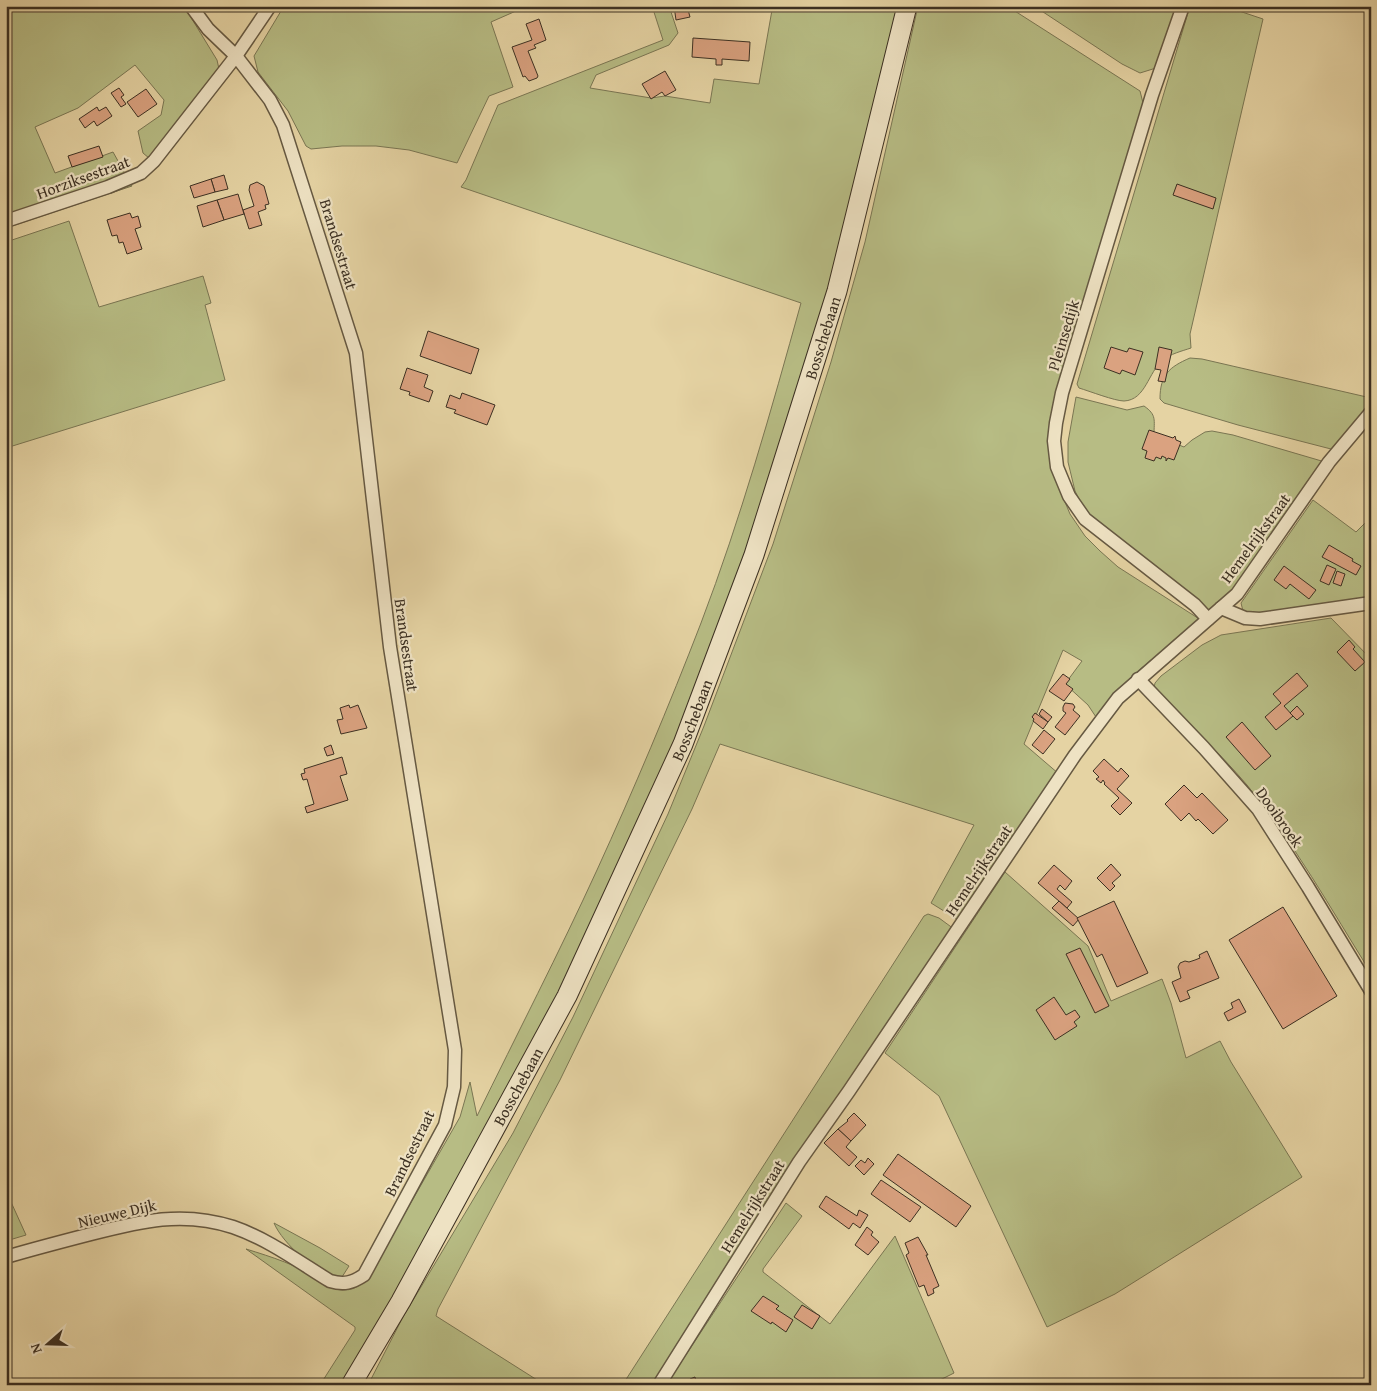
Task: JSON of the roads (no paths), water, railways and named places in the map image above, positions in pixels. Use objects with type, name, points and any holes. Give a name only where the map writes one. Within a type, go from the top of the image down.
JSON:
[{"type":"main road","name":"Bosschebaan","points":[[351,1385],[401,1301],[567,996],[683,744],[754,555],[837,291],[907,6]]},
{"type":"street","name":"Brandsestraat","points":[[191,6],[208,29],[236,56],[270,100],[283,124],[356,353],[390,647],[455,1050],[454,1087],[445,1125],[364,1275],[352,1282],[341,1284]]},
{"type":"street","points":[[236,56],[270,6]]},
{"type":"street","name":"Pleinsedijk","points":[[1183,6],[1152,95],[1062,393],[1054,441],[1057,467],[1069,496],[1085,519],[1194,605],[1208,620]]},
{"type":"street","name":"Horziksestraat","points":[[6,221],[108,187],[141,173],[154,161],[236,56]]},
{"type":"street","name":"Hemelrijkstraat","points":[[659,1385],[799,1162],[849,1091],[1075,755],[1118,698],[1237,594],[1329,462],[1371,412]]},
{"type":"street","points":[[1221,608],[1245,618],[1260,619],[1371,603]]},
{"type":"street","name":"Dooibroek","points":[[1138,679],[1204,748],[1258,809],[1371,991]]},
{"type":"street","name":"Nieuwe Dijk","points":[[6,1257],[138,1222],[169,1218],[202,1220],[234,1228],[260,1239],[330,1280],[341,1284]]}]
